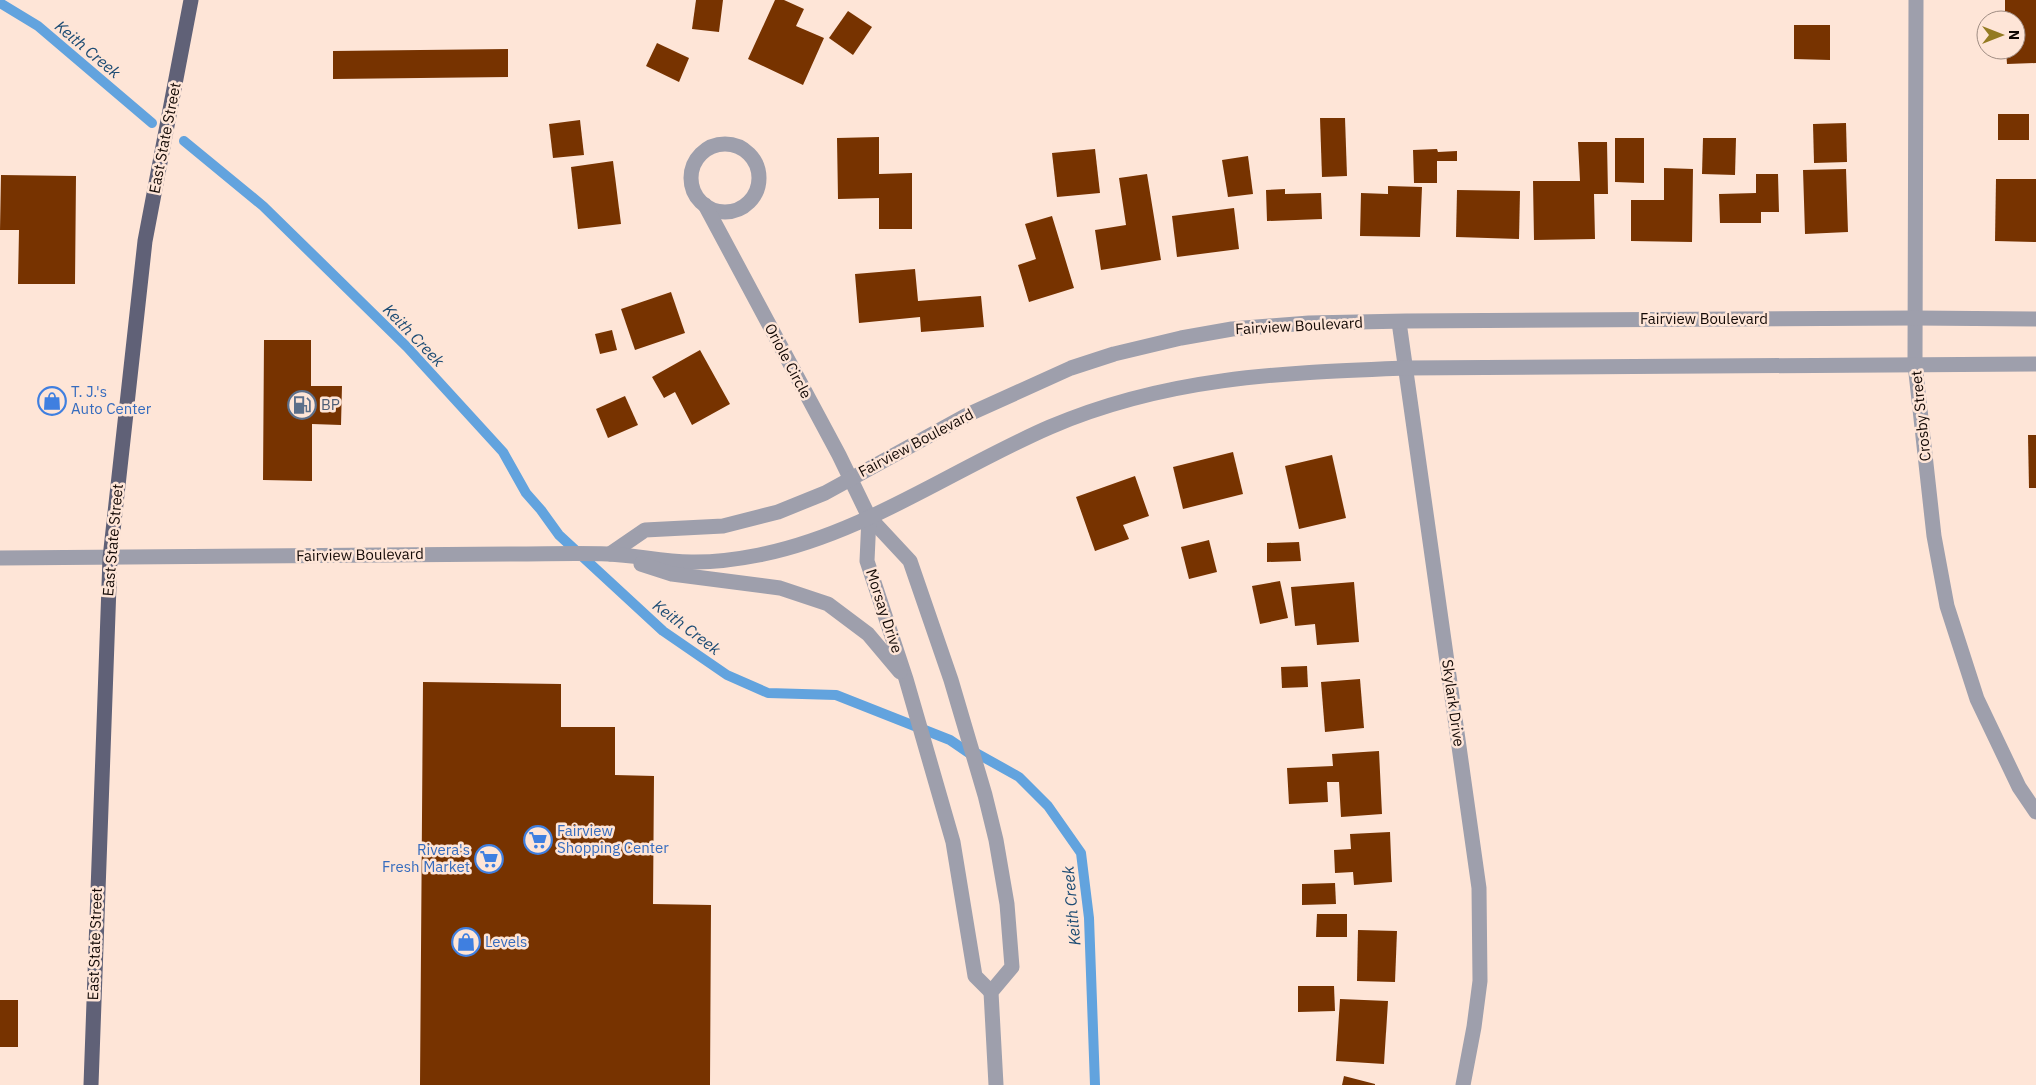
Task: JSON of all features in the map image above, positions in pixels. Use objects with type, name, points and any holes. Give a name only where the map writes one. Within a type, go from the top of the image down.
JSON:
[{"type":"main road","name":"East State Street","points":[[90,1085],[110,558],[145,241],[191,0]]},
{"type":"street","name":"Crosby Street","points":[[1916,0],[1916,364],[1934,536],[1947,606],[1977,699],[2019,787],[2036,812]]},
{"type":"street","name":"Oriole Circle","points":[[705,205],[725,212],[741,208],[754,197],[759,175],[756,164],[749,154],[729,144],[707,149],[699,156],[694,166],[692,182],[697,198],[705,205],[851,479],[869,517]]},
{"type":"street","name":"Fairview Boulevard","points":[[610,554],[645,530],[723,526],[778,512],[825,493],[967,415],[1071,368],[1114,354],[1181,338],[1232,329],[1309,323],[1915,318],[2036,319]]},
{"type":"street","name":"Skylark Drive","points":[[1399,322],[1479,888],[1480,981],[1463,1085]]},
{"type":"street","name":"Fairview Boulevard","points":[[0,558],[610,554],[694,563],[740,558],[808,542],[869,517],[989,455],[1053,426],[1097,409],[1187,385],[1264,374],[1404,368],[2036,364]]},
{"type":"street","name":"Morsay Drive","points":[[869,517],[867,561],[906,678],[939,792],[958,866],[975,976],[992,992]]},
{"type":"street","points":[[869,517],[910,561],[951,680],[985,795],[996,840],[1007,904],[1012,967],[992,992],[996,1085]]},
{"type":"street","points":[[610,554],[672,574],[780,588],[828,604],[868,634],[906,678]]},
{"type":"building","points":[[696,0],[723,0],[719,32],[692,29]]},
{"type":"building","points":[[775,0],[784,0],[804,9],[796,26],[824,38],[803,85],[748,59]]},
{"type":"building","points":[[2005,0],[2036,0],[2036,63],[2007,64],[2007,60],[2026,60],[2026,10],[2005,10]]},
{"type":"building","points":[[848,11],[872,27],[853,55],[829,38]]},
{"type":"building","points":[[1794,25],[1830,25],[1830,60],[1794,59]]},
{"type":"building","points":[[657,43],[689,58],[679,82],[646,66]]},
{"type":"building","points":[[508,49],[508,77],[333,79],[333,51]]},
{"type":"building","points":[[1998,114],[2029,114],[2029,140],[1998,140]]},
{"type":"building","points":[[1320,118],[1345,118],[1347,176],[1322,177]]},
{"type":"building","points":[[580,120],[584,155],[553,158],[549,124]]},
{"type":"building","points":[[1846,123],[1847,162],[1814,163],[1813,124]]},
{"type":"building","points":[[879,137],[879,174],[912,173],[912,229],[879,229],[879,198],[838,199],[837,138]]},
{"type":"building","points":[[1615,138],[1644,138],[1644,183],[1615,182]]},
{"type":"building","points":[[1703,138],[1736,138],[1735,175],[1702,174]]},
{"type":"building","points":[[1578,142],[1607,142],[1608,194],[1594,194],[1595,239],[1534,240],[1533,181],[1580,181]]},
{"type":"building","points":[[1095,149],[1100,193],[1057,197],[1052,153]]},
{"type":"building","points":[[1437,149],[1438,152],[1457,151],[1457,161],[1437,161],[1437,183],[1414,183],[1413,150]]},
{"type":"building","points":[[1248,156],[1253,194],[1228,197],[1222,160]]},
{"type":"building","points":[[613,161],[621,224],[578,229],[571,167]]},
{"type":"building","points":[[1664,168],[1693,169],[1692,242],[1631,241],[1631,200],[1664,200]]},
{"type":"building","points":[[1846,169],[1848,232],[1805,234],[1803,170]]},
{"type":"building","points":[[1147,174],[1161,260],[1101,270],[1095,230],[1126,225],[1119,178]]},
{"type":"building","points":[[1756,174],[1778,174],[1779,212],[1761,212],[1761,223],[1720,223],[1719,194],[1756,193]]},
{"type":"building","points":[[1,175],[76,176],[75,284],[18,284],[19,230],[0,230]]},
{"type":"building","points":[[1996,179],[2036,179],[2036,242],[1995,241]]},
{"type":"building","points":[[1388,186],[1422,187],[1420,237],[1360,236],[1361,193],[1388,194]]},
{"type":"building","points":[[1285,189],[1285,194],[1321,193],[1322,219],[1267,221],[1266,190]]},
{"type":"building","points":[[1457,190],[1520,191],[1519,239],[1456,237]]},
{"type":"building","points":[[1234,208],[1239,249],[1177,257],[1172,216]]},
{"type":"building","points":[[1052,216],[1074,288],[1029,302],[1018,265],[1036,259],[1025,224]]},
{"type":"building","points":[[915,269],[918,301],[981,296],[984,327],[921,332],[920,317],[859,323],[855,274]]},
{"type":"building","points":[[671,292],[685,333],[635,350],[621,309]]},
{"type":"building","points":[[612,330],[617,350],[600,354],[595,334]]},
{"type":"building","name":"BP","points":[[264,340],[311,340],[311,386],[342,386],[341,425],[312,424],[312,481],[263,480]]},
{"type":"building","points":[[700,350],[730,404],[692,425],[675,392],[664,398],[652,377]]},
{"type":"building","points":[[625,396],[638,425],[608,438],[596,409]]},
{"type":"building","points":[[2028,435],[2036,435],[2036,488],[2029,488]]},
{"type":"building","points":[[1233,452],[1243,494],[1183,509],[1173,467]]},
{"type":"building","points":[[1332,455],[1346,518],[1299,529],[1285,466]]},
{"type":"building","points":[[1135,476],[1149,516],[1123,525],[1129,539],[1095,551],[1076,497]]},
{"type":"building","points":[[1209,540],[1217,572],[1189,579],[1181,547]]},
{"type":"building","points":[[1299,542],[1301,561],[1267,562],[1267,543]]},
{"type":"building","points":[[1280,581],[1288,618],[1260,624],[1252,586]]},
{"type":"building","points":[[1354,582],[1359,642],[1317,645],[1315,624],[1295,626],[1291,587]]},
{"type":"building","points":[[1307,666],[1308,687],[1282,688],[1281,667]]},
{"type":"building","points":[[1360,679],[1364,728],[1325,732],[1321,682]]},
{"type":"building","name":"Fairview Shopping Center","points":[[423,682],[561,684],[561,727],[615,727],[615,775],[654,776],[653,904],[711,905],[710,1085],[420,1085]]},
{"type":"building","points":[[1379,751],[1382,814],[1341,817],[1339,782],[1327,782],[1328,802],[1289,804],[1287,768],[1333,766],[1332,754]]},
{"type":"building","points":[[1390,832],[1392,882],[1354,885],[1353,872],[1335,873],[1334,850],[1351,849],[1350,834]]},
{"type":"building","points":[[1335,883],[1336,904],[1302,905],[1302,884]]},
{"type":"building","points":[[1317,914],[1347,914],[1347,937],[1316,937]]},
{"type":"building","points":[[1358,930],[1397,931],[1395,982],[1357,981]]},
{"type":"building","points":[[1298,986],[1334,986],[1335,1011],[1298,1012]]},
{"type":"building","points":[[1340,999],[1388,1001],[1384,1064],[1336,1061]]},
{"type":"building","points":[[0,1000],[18,1000],[18,1047],[0,1047]]},
{"type":"building","points":[[1344,1076],[1375,1084],[1375,1085],[1342,1085]]},
{"type":"waterway","name":"Keith Creek","points":[[0,3],[38,26],[152,123]]},
{"type":"waterway","name":"Keith Creek","points":[[184,141],[263,206],[407,347],[503,452],[526,493],[559,535],[663,631],[727,675],[768,693],[836,695],[950,740],[969,753],[978,754],[1019,777],[1048,806],[1081,853],[1089,918],[1095,1085]]},
{"type":"place","name":"T. J.'s Auto Center","points":[[52,401]]},
{"type":"place","name":"BP","points":[[302,405]]},
{"type":"place","name":"Fairview Shopping Center","points":[[538,840]]},
{"type":"place","name":"Rivera's Fresh Market","points":[[489,859]]},
{"type":"place","name":"Levels","points":[[466,942]]}]
